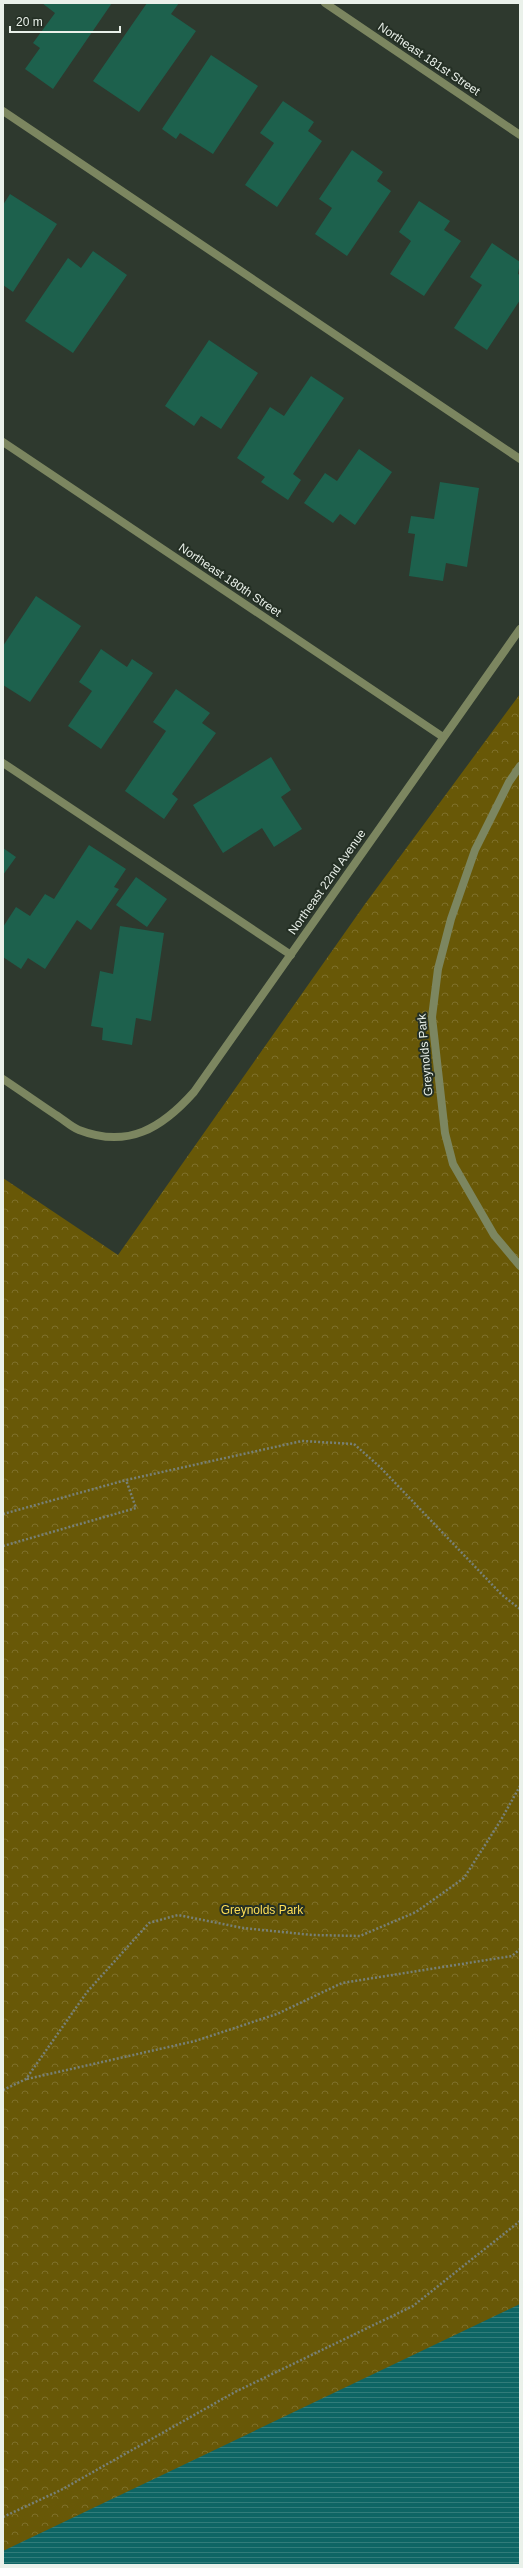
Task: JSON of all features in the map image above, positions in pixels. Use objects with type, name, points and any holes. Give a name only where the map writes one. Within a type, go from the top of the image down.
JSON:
[{"type":"street","name":"Northeast 181st Street","points":[[325,3],[520,135]]},
{"type":"street","points":[[3,111],[520,459]]},
{"type":"street","name":"Northeast 180th Street","points":[[3,442],[443,737]]},
{"type":"street","name":"Northeast 22nd Avenue","points":[[3,1079],[78,1130],[123,1138],[140,1134],[167,1119],[194,1092],[520,629]]},
{"type":"street","points":[[3,762],[291,955]]},
{"type":"street","name":"Greynolds Park","points":[[520,766],[509,782],[475,850],[449,926],[438,969],[432,1017],[445,1134],[453,1164],[494,1235],[520,1266]]},
{"type":"path","points":[[3,1514],[126,1480],[302,1441],[354,1444],[380,1467],[502,1595],[520,1609]]},
{"type":"path","points":[[3,1546],[136,1508],[126,1480]]},
{"type":"path","points":[[26,2079],[87,1992],[149,1923],[178,1915],[250,1929],[312,1936],[360,1936],[416,1912],[464,1878],[502,1820],[520,1786]]},
{"type":"path","points":[[3,2090],[26,2079],[195,2041],[276,2014],[342,1983],[512,1956],[520,1949]]},
{"type":"path","points":[[3,2517],[61,2490],[236,2392],[413,2306],[520,2221]]},
{"type":"green space","name":"Greynolds Park","points":[[520,694],[520,2565],[3,2565],[3,1178],[118,1255],[365,904]]},
{"type":"water","points":[[520,2304],[520,2565],[3,2565],[3,2551]]},
{"type":"building","points":[[42,3],[112,3],[53,89],[25,69],[40,48],[33,43],[55,13]]},
{"type":"building","points":[[147,3],[179,3],[171,14],[196,31],[139,112],[93,81]]},
{"type":"building","points":[[211,55],[258,86],[213,154],[180,133],[176,139],[162,129]]},
{"type":"building","points":[[283,101],[314,122],[308,131],[322,141],[277,207],[245,185],[274,143],[260,133]]},
{"type":"building","points":[[352,150],[383,172],[377,181],[391,191],[347,256],[315,234],[332,208],[319,199]]},
{"type":"building","points":[[10,194],[57,224],[13,292],[3,285],[3,205]]},
{"type":"building","points":[[419,201],[450,221],[444,230],[461,241],[424,296],[390,274],[411,241],[399,232]]},
{"type":"building","points":[[492,243],[520,262],[518,274],[520,275],[520,300],[487,350],[454,328],[482,285],[470,277]]},
{"type":"building","points":[[93,251],[127,275],[73,353],[25,321],[68,258],[81,268]]},
{"type":"building","points":[[209,340],[258,373],[221,429],[201,416],[194,426],[165,406]]},
{"type":"building","points":[[311,376],[344,398],[293,474],[301,480],[288,500],[261,482],[265,477],[237,458],[270,407],[284,416]]},
{"type":"building","points":[[359,449],[392,472],[355,525],[340,514],[333,523],[304,503],[325,473],[337,481]]},
{"type":"building","points":[[440,482],[479,488],[467,567],[446,563],[443,581],[409,576],[415,534],[408,533],[411,516],[434,519]]},
{"type":"building","points":[[36,596],[81,626],[30,702],[3,685],[3,646]]},
{"type":"building","points":[[101,649],[127,667],[132,659],[153,673],[101,749],[68,726],[92,691],[79,682]]},
{"type":"building","points":[[176,689],[210,713],[202,723],[216,733],[172,794],[178,799],[164,819],[125,791],[166,731],[153,722]]},
{"type":"building","points":[[271,757],[291,790],[281,797],[302,829],[274,847],[262,828],[223,853],[193,805]]},
{"type":"building","points":[[89,845],[126,869],[114,887],[119,889],[91,930],[77,920],[45,969],[28,958],[21,969],[3,957],[3,927],[16,907],[30,916],[45,894],[54,899]]},
{"type":"building","points":[[3,848],[16,857],[3,875]]},
{"type":"building","points":[[136,877],[167,899],[147,927],[116,905]]},
{"type":"building","points":[[120,926],[164,933],[151,1021],[136,1018],[132,1045],[102,1040],[103,1028],[91,1026],[100,971],[113,974]]}]
